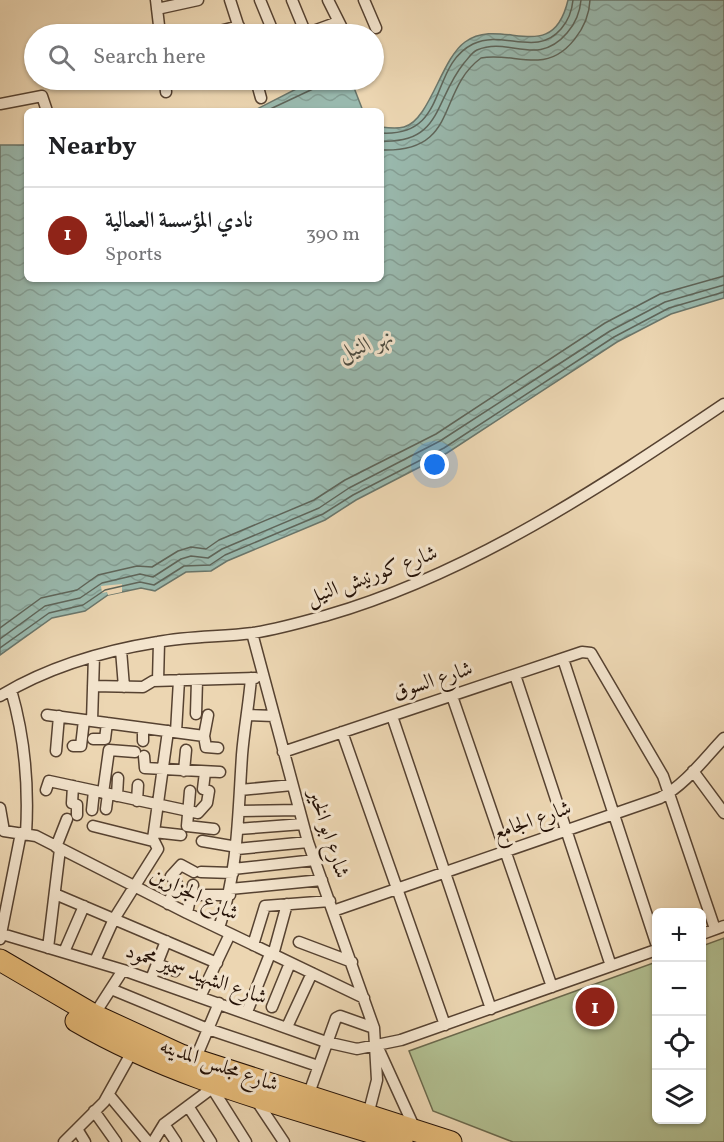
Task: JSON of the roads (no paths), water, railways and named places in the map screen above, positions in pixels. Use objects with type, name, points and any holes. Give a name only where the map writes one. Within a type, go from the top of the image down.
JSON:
[{"type":"highway","name":"شارع مجلس المدينه","points":[[0,960],[94,1015],[152,1044],[368,1115],[409,1136]]},
{"type":"highway","name":"شارع مجلس المدينه","points":[[0,976],[104,1037],[213,1087],[409,1136],[451,1142]]},
{"type":"street","points":[[159,24],[156,5],[198,0]]},
{"type":"street","points":[[260,0],[270,24]]},
{"type":"street","points":[[292,0],[302,24]]},
{"type":"street","points":[[328,0],[338,22],[333,24]]},
{"type":"street","points":[[364,0],[374,24]]},
{"type":"street","points":[[233,1],[239,24]]},
{"type":"street","points":[[259,90],[261,98]]},
{"type":"street","points":[[1,101],[42,96],[46,108]]},
{"type":"street","name":"شارع كورنيش النيل","points":[[0,696],[68,663],[159,642],[284,628],[332,614],[427,578],[476,556],[611,479],[724,404]]},
{"type":"street","name":"شارع ابو الخير","points":[[252,633],[308,842],[352,962],[409,1136]]},
{"type":"street","points":[[158,681],[159,642]]},
{"type":"street","points":[[121,650],[124,687]]},
{"type":"street","name":"شارع السوق","points":[[283,752],[587,651],[594,656],[656,760],[669,793]]},
{"type":"street","points":[[73,746],[81,746],[88,720],[93,686],[94,656]]},
{"type":"street","points":[[562,658],[652,929]]},
{"type":"street","points":[[514,675],[611,966]]},
{"type":"street","points":[[219,928],[230,892],[237,848],[251,678]]},
{"type":"street","points":[[93,686],[143,687],[150,682],[158,681],[264,678]]},
{"type":"street","points":[[95,961],[114,919],[158,849],[154,836],[179,680]]},
{"type":"street","points":[[196,714],[197,680]]},
{"type":"street","points":[[1,937],[4,900],[23,833],[28,804],[24,746],[11,690]]},
{"type":"street","points":[[452,696],[552,987]]},
{"type":"street","points":[[56,751],[53,715],[204,736]]},
{"type":"street","points":[[208,715],[204,736],[206,747],[218,748]]},
{"type":"street","points":[[247,715],[274,716]]},
{"type":"street","points":[[392,716],[491,1009]]},
{"type":"street","points":[[93,739],[105,740],[107,723]]},
{"type":"street","points":[[143,741],[144,728]]},
{"type":"street","points":[[342,732],[445,1025]]},
{"type":"street","name":"شارع الجامع","points":[[253,945],[265,906],[287,904],[332,906],[397,888],[669,793],[724,738]]},
{"type":"street","points":[[106,808],[109,750],[140,754],[143,767],[220,772]]},
{"type":"street","points":[[184,771],[186,750]]},
{"type":"street","points":[[693,771],[724,813]]},
{"type":"street","points":[[53,788],[73,786],[158,806],[200,813],[208,801],[205,772]]},
{"type":"street","points":[[92,810],[118,778]]},
{"type":"street","points":[[137,801],[138,784]]},
{"type":"street","points":[[240,790],[292,785]]},
{"type":"street","points":[[48,948],[58,848],[77,805],[72,803],[73,786]]},
{"type":"street","points":[[190,791],[187,826],[214,829]]},
{"type":"street","points":[[669,793],[720,928]]},
{"type":"street","name":"شارع الجزارين","points":[[0,808],[2,829],[6,832],[23,833],[58,848],[168,904],[364,998]]},
{"type":"street","points":[[239,811],[299,810]]},
{"type":"street","points":[[238,829],[303,824]]},
{"type":"street","points":[[93,826],[154,836],[181,835]]},
{"type":"street","points":[[202,841],[237,848],[308,842]]},
{"type":"street","points":[[168,904],[177,884],[171,876],[181,865],[197,872],[233,871],[315,860]]},
{"type":"street","points":[[187,913],[192,890],[230,892],[322,880]]},
{"type":"street","points":[[55,894],[217,963]]},
{"type":"street","points":[[247,1012],[272,954],[287,904]]},
{"type":"street","points":[[64,952],[84,906]]},
{"type":"street","points":[[200,997],[230,934]]},
{"type":"street","name":"شارع الشهيد سمير محمود","points":[[1,937],[95,961],[247,1012],[326,1042],[357,1049],[401,1040],[652,952]]},
{"type":"street","points":[[151,979],[166,941]]},
{"type":"street","points":[[299,942],[352,962]]},
{"type":"street","points":[[272,1007],[290,963]]},
{"type":"street","points":[[157,964],[175,971]]},
{"type":"street","points":[[94,1015],[123,970]]},
{"type":"street","points":[[287,1027],[312,973]]},
{"type":"street","points":[[111,989],[208,1029],[318,1066]]},
{"type":"street","points":[[195,1060],[219,1003]]},
{"type":"street","points":[[308,1096],[336,1018],[340,1016],[374,1028]]},
{"type":"street","name":"شارع ابو الخير","points":[[368,1115],[377,1080],[377,1044]]},
{"type":"street","points":[[64,1142],[109,1095],[133,1050]]},
{"type":"street","points":[[153,1142],[164,1124],[213,1087],[242,1141]]},
{"type":"street","points":[[109,1095],[148,1142]]},
{"type":"street","points":[[255,1097],[284,1142]]},
{"type":"street","points":[[188,1106],[211,1142]]},
{"type":"street","points":[[94,1111],[116,1142]]},
{"type":"street","points":[[164,1124],[176,1142]]},
{"type":"street","points":[[76,1129],[85,1142]]},
{"type":"water","name":"نهر النيل","points":[[568,0],[724,0],[724,298],[671,314],[617,342],[447,453],[356,500],[325,520],[227,561],[211,571],[186,572],[155,591],[141,588],[108,595],[85,611],[52,618],[0,655],[0,145],[24,145],[24,282],[384,282],[384,127],[401,128],[413,122],[428,102],[449,61],[465,42],[479,35],[538,36],[550,31],[560,20]]},
{"type":"water","points":[[294,90],[355,90],[362,108],[259,108]]},
{"type":"place","name":"نادي المؤسسة العمالية","points":[[595,1007]]}]
